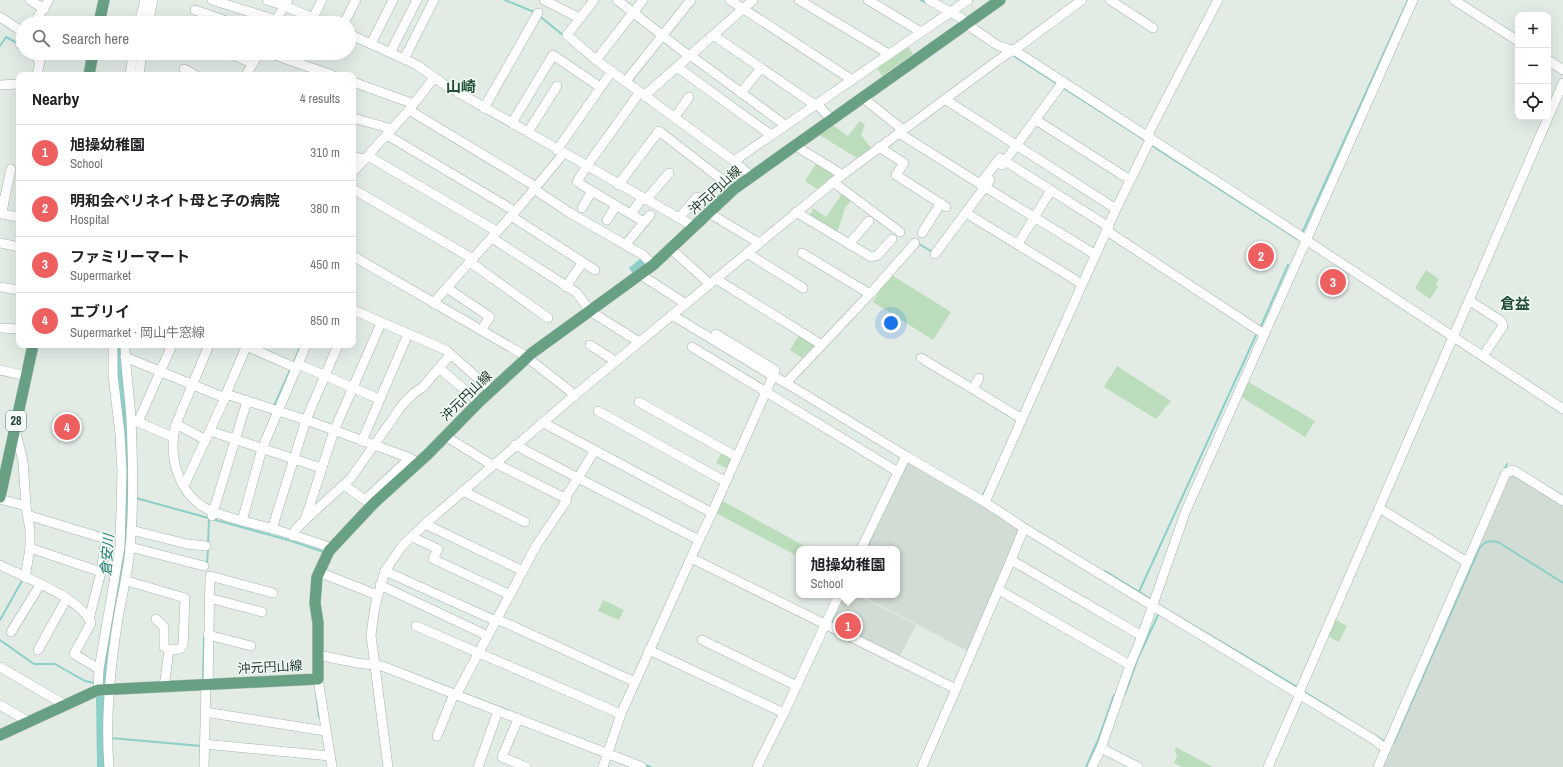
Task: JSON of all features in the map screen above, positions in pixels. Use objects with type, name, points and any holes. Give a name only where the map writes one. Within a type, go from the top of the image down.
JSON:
[{"type":"main road","points":[[101,16],[104,0]]},
{"type":"main road","name":"沖元円山線","points":[[0,735],[65,705],[103,690],[318,679],[318,623],[315,603],[319,572],[332,548],[413,460],[445,436],[477,401],[525,357],[588,309],[641,274],[651,263],[671,249],[692,225],[709,213],[732,186],[794,145],[829,117],[862,97],[1000,0]]},
{"type":"main road","points":[[90,72],[92,60]]},
{"type":"main road","name":"28","points":[[0,498],[32,348]]},
{"type":"street","points":[[30,0],[43,8]]},
{"type":"street","points":[[38,16],[49,0]]},
{"type":"street","points":[[141,16],[144,0]]},
{"type":"street","points":[[150,16],[153,0]]},
{"type":"street","points":[[267,0],[284,5],[309,16]]},
{"type":"street","points":[[314,16],[322,0]]},
{"type":"street","points":[[348,16],[356,0]]},
{"type":"street","points":[[371,44],[393,0]]},
{"type":"street","points":[[390,53],[417,0]]},
{"type":"street","points":[[404,59],[434,0]]},
{"type":"street","points":[[544,0],[579,18]]},
{"type":"street","points":[[594,0],[566,35],[596,60],[643,93],[749,174]]},
{"type":"street","points":[[618,0],[689,56],[785,125]]},
{"type":"street","points":[[596,60],[643,0]]},
{"type":"street","points":[[626,81],[691,0]]},
{"type":"street","points":[[730,0],[852,80]]},
{"type":"street","points":[[644,222],[577,182],[585,168],[643,93],[677,67],[754,0]]},
{"type":"street","points":[[799,0],[889,54]]},
{"type":"street","points":[[868,0],[921,32]]},
{"type":"street","points":[[930,0],[951,12],[966,24],[997,44],[1012,50],[1061,84],[1298,234],[1453,339],[1483,356],[1563,408]]},
{"type":"street","points":[[735,162],[770,135],[818,106],[852,80],[968,0]]},
{"type":"street","points":[[1110,0],[1153,28]]},
{"type":"street","points":[[985,502],[1020,418],[1080,283],[1108,229],[1115,208],[1128,179],[1149,140],[1218,0]]},
{"type":"street","points":[[1092,767],[1101,748],[1130,665],[1154,605],[1185,513],[1413,0]]},
{"type":"street","points":[[1454,0],[1515,39]]},
{"type":"street","points":[[388,767],[374,664],[372,635],[376,594],[385,571],[394,557],[425,524],[574,394],[638,340],[675,313],[685,303],[747,253],[757,242],[833,182],[840,174],[946,100],[1077,1]]},
{"type":"street","points":[[196,10],[212,16],[216,2],[262,16]]},
{"type":"street","points":[[277,16],[284,5]]},
{"type":"street","points":[[484,108],[538,13]]},
{"type":"street","points":[[0,17],[16,27]]},
{"type":"street","points":[[713,35],[818,106],[829,117]]},
{"type":"street","points":[[356,37],[417,65],[433,80],[528,132],[561,154],[642,200],[677,219],[679,218],[692,225]]},
{"type":"street","points":[[512,123],[554,54],[600,87]]},
{"type":"street","points":[[38,60],[40,61],[38,72]]},
{"type":"street","points":[[130,72],[132,60]]},
{"type":"street","points":[[139,72],[141,60]]},
{"type":"street","points":[[243,60],[251,64]]},
{"type":"street","points":[[247,72],[254,60]]},
{"type":"street","points":[[289,60],[323,72]]},
{"type":"street","points":[[1551,62],[1563,70]]},
{"type":"street","points":[[677,67],[770,135]]},
{"type":"street","points":[[741,93],[761,68]]},
{"type":"street","points":[[184,69],[190,72]]},
{"type":"street","points":[[433,302],[447,288],[492,233],[561,154],[600,87],[612,71]]},
{"type":"street","points":[[356,169],[412,107],[433,80]]},
{"type":"street","points":[[356,83],[412,107],[570,213],[626,244],[651,263]]},
{"type":"street","points":[[1268,767],[1563,83]]},
{"type":"street","points":[[0,85],[16,84]]},
{"type":"street","points":[[935,254],[1015,144],[1036,120],[1061,84]]},
{"type":"street","points":[[528,132],[557,86]]},
{"type":"street","points":[[675,117],[689,97]]},
{"type":"street","points":[[862,97],[901,130],[980,184],[1000,158],[1004,160],[1051,190],[1264,334]]},
{"type":"street","points":[[946,100],[1115,208]]},
{"type":"street","points":[[356,119],[390,132],[511,213],[582,263],[595,270]]},
{"type":"street","points":[[1036,120],[1128,179]]},
{"type":"street","points":[[618,185],[659,131],[732,186]]},
{"type":"street","points":[[794,145],[840,174]]},
{"type":"street","points":[[879,147],[904,163],[896,175],[943,205],[922,233]]},
{"type":"street","points":[[356,157],[366,158],[492,233],[566,287],[577,293],[588,309],[638,340]]},
{"type":"street","points":[[11,169],[2,201],[1,214],[16,216]]},
{"type":"street","points":[[631,214],[642,200],[669,173]]},
{"type":"street","points":[[833,182],[900,232]]},
{"type":"street","points":[[985,187],[1094,254]]},
{"type":"street","points":[[1018,244],[1051,190]]},
{"type":"street","points":[[356,191],[471,259],[548,318]]},
{"type":"street","points":[[582,208],[592,191]]},
{"type":"street","points":[[679,218],[697,197]]},
{"type":"street","points":[[607,220],[616,206]]},
{"type":"street","points":[[796,212],[871,257],[878,255],[892,240]]},
{"type":"street","points":[[709,213],[757,242]]},
{"type":"street","points":[[966,213],[1080,283]]},
{"type":"street","points":[[626,244],[650,215]]},
{"type":"street","points":[[849,244],[869,221]]},
{"type":"street","points":[[0,243],[16,246]]},
{"type":"street","points":[[786,383],[820,344],[915,243]]},
{"type":"street","points":[[671,249],[711,282],[820,344]]},
{"type":"street","points":[[802,252],[868,293]]},
{"type":"street","points":[[747,253],[803,288]]},
{"type":"street","points":[[356,258],[525,357],[574,394]]},
{"type":"street","points":[[566,287],[582,263]]},
{"type":"street","points":[[641,274],[685,303]]},
{"type":"street","points":[[0,287],[16,290]]},
{"type":"street","points":[[447,288],[490,317],[481,330]]},
{"type":"street","points":[[1470,301],[1501,321],[1503,326],[1483,356]]},
{"type":"street","points":[[356,311],[446,350],[490,389]]},
{"type":"street","points":[[603,767],[621,714],[690,558],[767,393],[775,370],[675,313]]},
{"type":"street","points":[[305,520],[334,431],[381,323]]},
{"type":"street","points":[[0,328],[16,329]]},
{"type":"street","points":[[362,441],[408,334]]},
{"type":"street","points":[[590,345],[615,360]]},
{"type":"street","points":[[692,347],[898,472]]},
{"type":"street","points":[[103,690],[118,617],[129,581],[133,530],[113,375],[113,348]]},
{"type":"street","points":[[109,767],[103,690],[99,669],[120,547],[134,421],[125,348]]},
{"type":"street","points":[[134,421],[160,371],[168,348]]},
{"type":"street","points":[[208,348],[176,424],[173,438],[174,463],[184,486],[189,494],[212,514],[272,529],[332,548]]},
{"type":"street","points":[[184,486],[210,431],[245,348]]},
{"type":"street","points":[[253,348],[294,366],[325,376],[379,399]]},
{"type":"street","points":[[242,521],[274,409],[294,366],[304,348]]},
{"type":"street","points":[[272,529],[306,420],[337,348]]},
{"type":"street","points":[[293,536],[296,529],[305,520],[351,478],[403,404],[440,370],[450,355]]},
{"type":"street","points":[[125,357],[225,396],[274,409],[413,460],[365,500],[344,485]]},
{"type":"street","points":[[921,358],[1020,418]]},
{"type":"street","points":[[0,370],[26,376]]},
{"type":"street","points":[[440,370],[477,401]]},
{"type":"street","points":[[773,376],[985,502],[1024,528],[1300,692],[1374,739],[1387,745]]},
{"type":"street","points":[[973,389],[979,378]]},
{"type":"street","points":[[639,402],[737,457]]},
{"type":"street","points":[[212,514],[233,439],[247,403]]},
{"type":"street","points":[[598,411],[726,482]]},
{"type":"street","points":[[134,421],[173,438]]},
{"type":"street","points":[[542,422],[712,513]]},
{"type":"street","points":[[176,424],[206,440]]},
{"type":"street","points":[[15,428],[23,461],[25,508],[30,548],[24,577]]},
{"type":"street","points":[[210,431],[293,460],[321,468]]},
{"type":"street","points":[[445,436],[494,464],[565,498]]},
{"type":"street","points":[[516,445],[699,540]]},
{"type":"street","points":[[437,736],[457,693],[536,546],[567,500],[565,498],[595,450]]},
{"type":"street","points":[[862,546],[906,456]]},
{"type":"street","points":[[1378,767],[1506,473],[1513,470],[1563,502]]},
{"type":"street","points":[[463,491],[525,522]]},
{"type":"street","points":[[0,498],[106,539],[101,572],[90,621],[74,654],[99,669]]},
{"type":"street","points":[[1379,508],[1467,562]]},
{"type":"street","points":[[425,524],[523,571]]},
{"type":"street","points":[[922,767],[954,688],[999,590],[1024,528]]},
{"type":"street","points":[[133,530],[187,544],[206,546]]},
{"type":"street","points":[[412,537],[438,549],[433,559],[510,595]]},
{"type":"street","points":[[30,548],[101,572]]},
{"type":"street","points":[[132,548],[204,566]]},
{"type":"street","points":[[690,558],[954,688]]},
{"type":"street","points":[[1011,560],[1142,636]]},
{"type":"street","points":[[0,565],[67,598],[80,608],[90,621],[106,630]]},
{"type":"street","points":[[385,571],[635,682]]},
{"type":"street","points":[[319,572],[376,594]]},
{"type":"street","points":[[204,767],[210,576],[273,593]]},
{"type":"street","points":[[129,581],[185,598],[184,645],[180,649],[169,650],[164,647],[164,627],[156,619]]},
{"type":"street","points":[[11,632],[40,585]]},
{"type":"street","points":[[380,585],[488,636]]},
{"type":"street","points":[[999,590],[1130,665]]},
{"type":"street","points":[[38,650],[67,598]]},
{"type":"street","points":[[210,598],[262,612]]},
{"type":"street","points":[[757,767],[828,625],[838,598]]},
{"type":"street","points":[[416,626],[478,654],[621,714]]},
{"type":"street","points":[[208,635],[251,646]]},
{"type":"street","points":[[702,640],[797,686]]},
{"type":"street","points":[[164,687],[169,650]]},
{"type":"street","points":[[649,650],[784,713]]},
{"type":"street","points":[[318,655],[357,663],[374,664],[457,693],[498,711],[642,767]]},
{"type":"street","points":[[0,666],[65,705]]},
{"type":"street","points":[[318,679],[323,731],[327,756],[332,767]]},
{"type":"street","points":[[0,705],[29,722]]},
{"type":"street","points":[[478,767],[498,711]]},
{"type":"street","points":[[205,712],[323,731]]},
{"type":"street","points":[[518,719],[502,757],[526,767]]},
{"type":"street","points":[[204,744],[327,756]]},
{"type":"street","points":[[1101,748],[1138,767]]},
{"type":"shaded area","points":[[910,461],[1021,530],[968,651],[866,598],[900,598],[900,546],[868,546],[908,462]]},
{"type":"shaded area","points":[[1515,473],[1563,504],[1563,767],[1380,767],[1507,476]]},
{"type":"shaded area","points":[[843,598],[863,598],[916,625],[899,658],[831,623]]},
{"type":"green space","points":[[908,46],[913,54],[882,76],[877,68]]},
{"type":"green space","points":[[860,121],[865,124],[861,135],[871,148],[857,158],[816,133],[831,124],[848,136]]},
{"type":"green space","points":[[817,162],[836,174],[817,189],[805,181]]},
{"type":"green space","points":[[844,191],[853,198],[845,208],[837,233],[809,218],[813,208],[826,217]]},
{"type":"green space","points":[[1426,270],[1439,279],[1436,285],[1438,287],[1430,299],[1415,288]]},
{"type":"green space","points":[[890,274],[951,312],[933,340],[873,302]]},
{"type":"green space","points":[[800,333],[816,344],[802,358],[790,350]]},
{"type":"green space","points":[[1117,366],[1171,401],[1156,419],[1104,387]]},
{"type":"green space","points":[[1247,381],[1315,421],[1305,437],[1243,398],[1241,395]]},
{"type":"green space","points":[[722,452],[732,457],[728,469],[716,463]]},
{"type":"green space","points":[[721,500],[805,546],[796,546],[796,555],[716,513]]},
{"type":"green space","points":[[603,600],[624,610],[619,620],[598,611]]},
{"type":"green space","points":[[1333,618],[1347,626],[1339,642],[1326,635]]},
{"type":"green space","points":[[1176,747],[1213,767],[1182,767],[1174,763],[1177,756],[1175,751]]},
{"type":"water","points":[[641,258],[647,263],[635,277],[629,268]]},
{"type":"waterway","points":[[505,0],[534,12]]},
{"type":"waterway","points":[[921,0],[927,3]]},
{"type":"waterway","points":[[1303,231],[1408,0]]},
{"type":"waterway","points":[[542,18],[564,36]]},
{"type":"waterway","points":[[0,46],[6,37],[16,42]]},
{"type":"waterway","points":[[1014,56],[1059,85]]},
{"type":"waterway","points":[[1062,87],[1146,141]]},
{"type":"waterway","points":[[1151,145],[1297,239]]},
{"type":"waterway","points":[[917,243],[933,252]]},
{"type":"waterway","points":[[1261,326],[1288,265]]},
{"type":"waterway","points":[[1139,592],[1256,335]]},
{"type":"waterway","name":"倉安川","points":[[103,767],[102,700],[112,625],[121,577],[127,477],[119,348]]},
{"type":"waterway","points":[[293,364],[300,348]]},
{"type":"waterway","points":[[274,406],[291,368]]},
{"type":"waterway","points":[[1504,471],[1507,464]]},
{"type":"waterway","points":[[983,495],[987,487]]},
{"type":"waterway","points":[[136,498],[288,540],[324,552]]},
{"type":"waterway","points":[[208,544],[209,518]]},
{"type":"waterway","points":[[867,546],[874,532]]},
{"type":"waterway","points":[[1392,743],[1394,742],[1479,549],[1483,545],[1489,541],[1498,542],[1563,583]]},
{"type":"waterway","points":[[207,564],[208,548]]},
{"type":"waterway","points":[[1105,571],[1149,598]]},
{"type":"waterway","points":[[0,620],[23,579]]},
{"type":"waterway","points":[[1159,605],[1299,688]]},
{"type":"waterway","points":[[1123,694],[1125,694],[1138,658],[1159,613]]},
{"type":"waterway","points":[[203,681],[204,636]]},
{"type":"waterway","points":[[0,640],[34,664],[55,664],[85,681],[95,683]]},
{"type":"waterway","points":[[1303,691],[1345,717]]},
{"type":"waterway","points":[[316,693],[319,717]]},
{"type":"waterway","points":[[1086,767],[1098,740],[1114,695]]},
{"type":"waterway","points":[[1376,736],[1386,742]]},
{"type":"waterway","points":[[111,738],[201,746]]},
{"type":"waterway","points":[[643,764],[651,767]]},
{"type":"place","name":"明和会ペリネイト母と子の病院","points":[[1261,256]]},
{"type":"place","name":"ファミリーマート","points":[[1333,282]]},
{"type":"place","name":"エブリイ","points":[[67,427]]},
{"type":"place","name":"旭操幼稚園","points":[[848,626]]},
{"type":"district","name":"山崎","points":[[461,86]]},
{"type":"district","name":"倉益","points":[[1515,303]]}]
